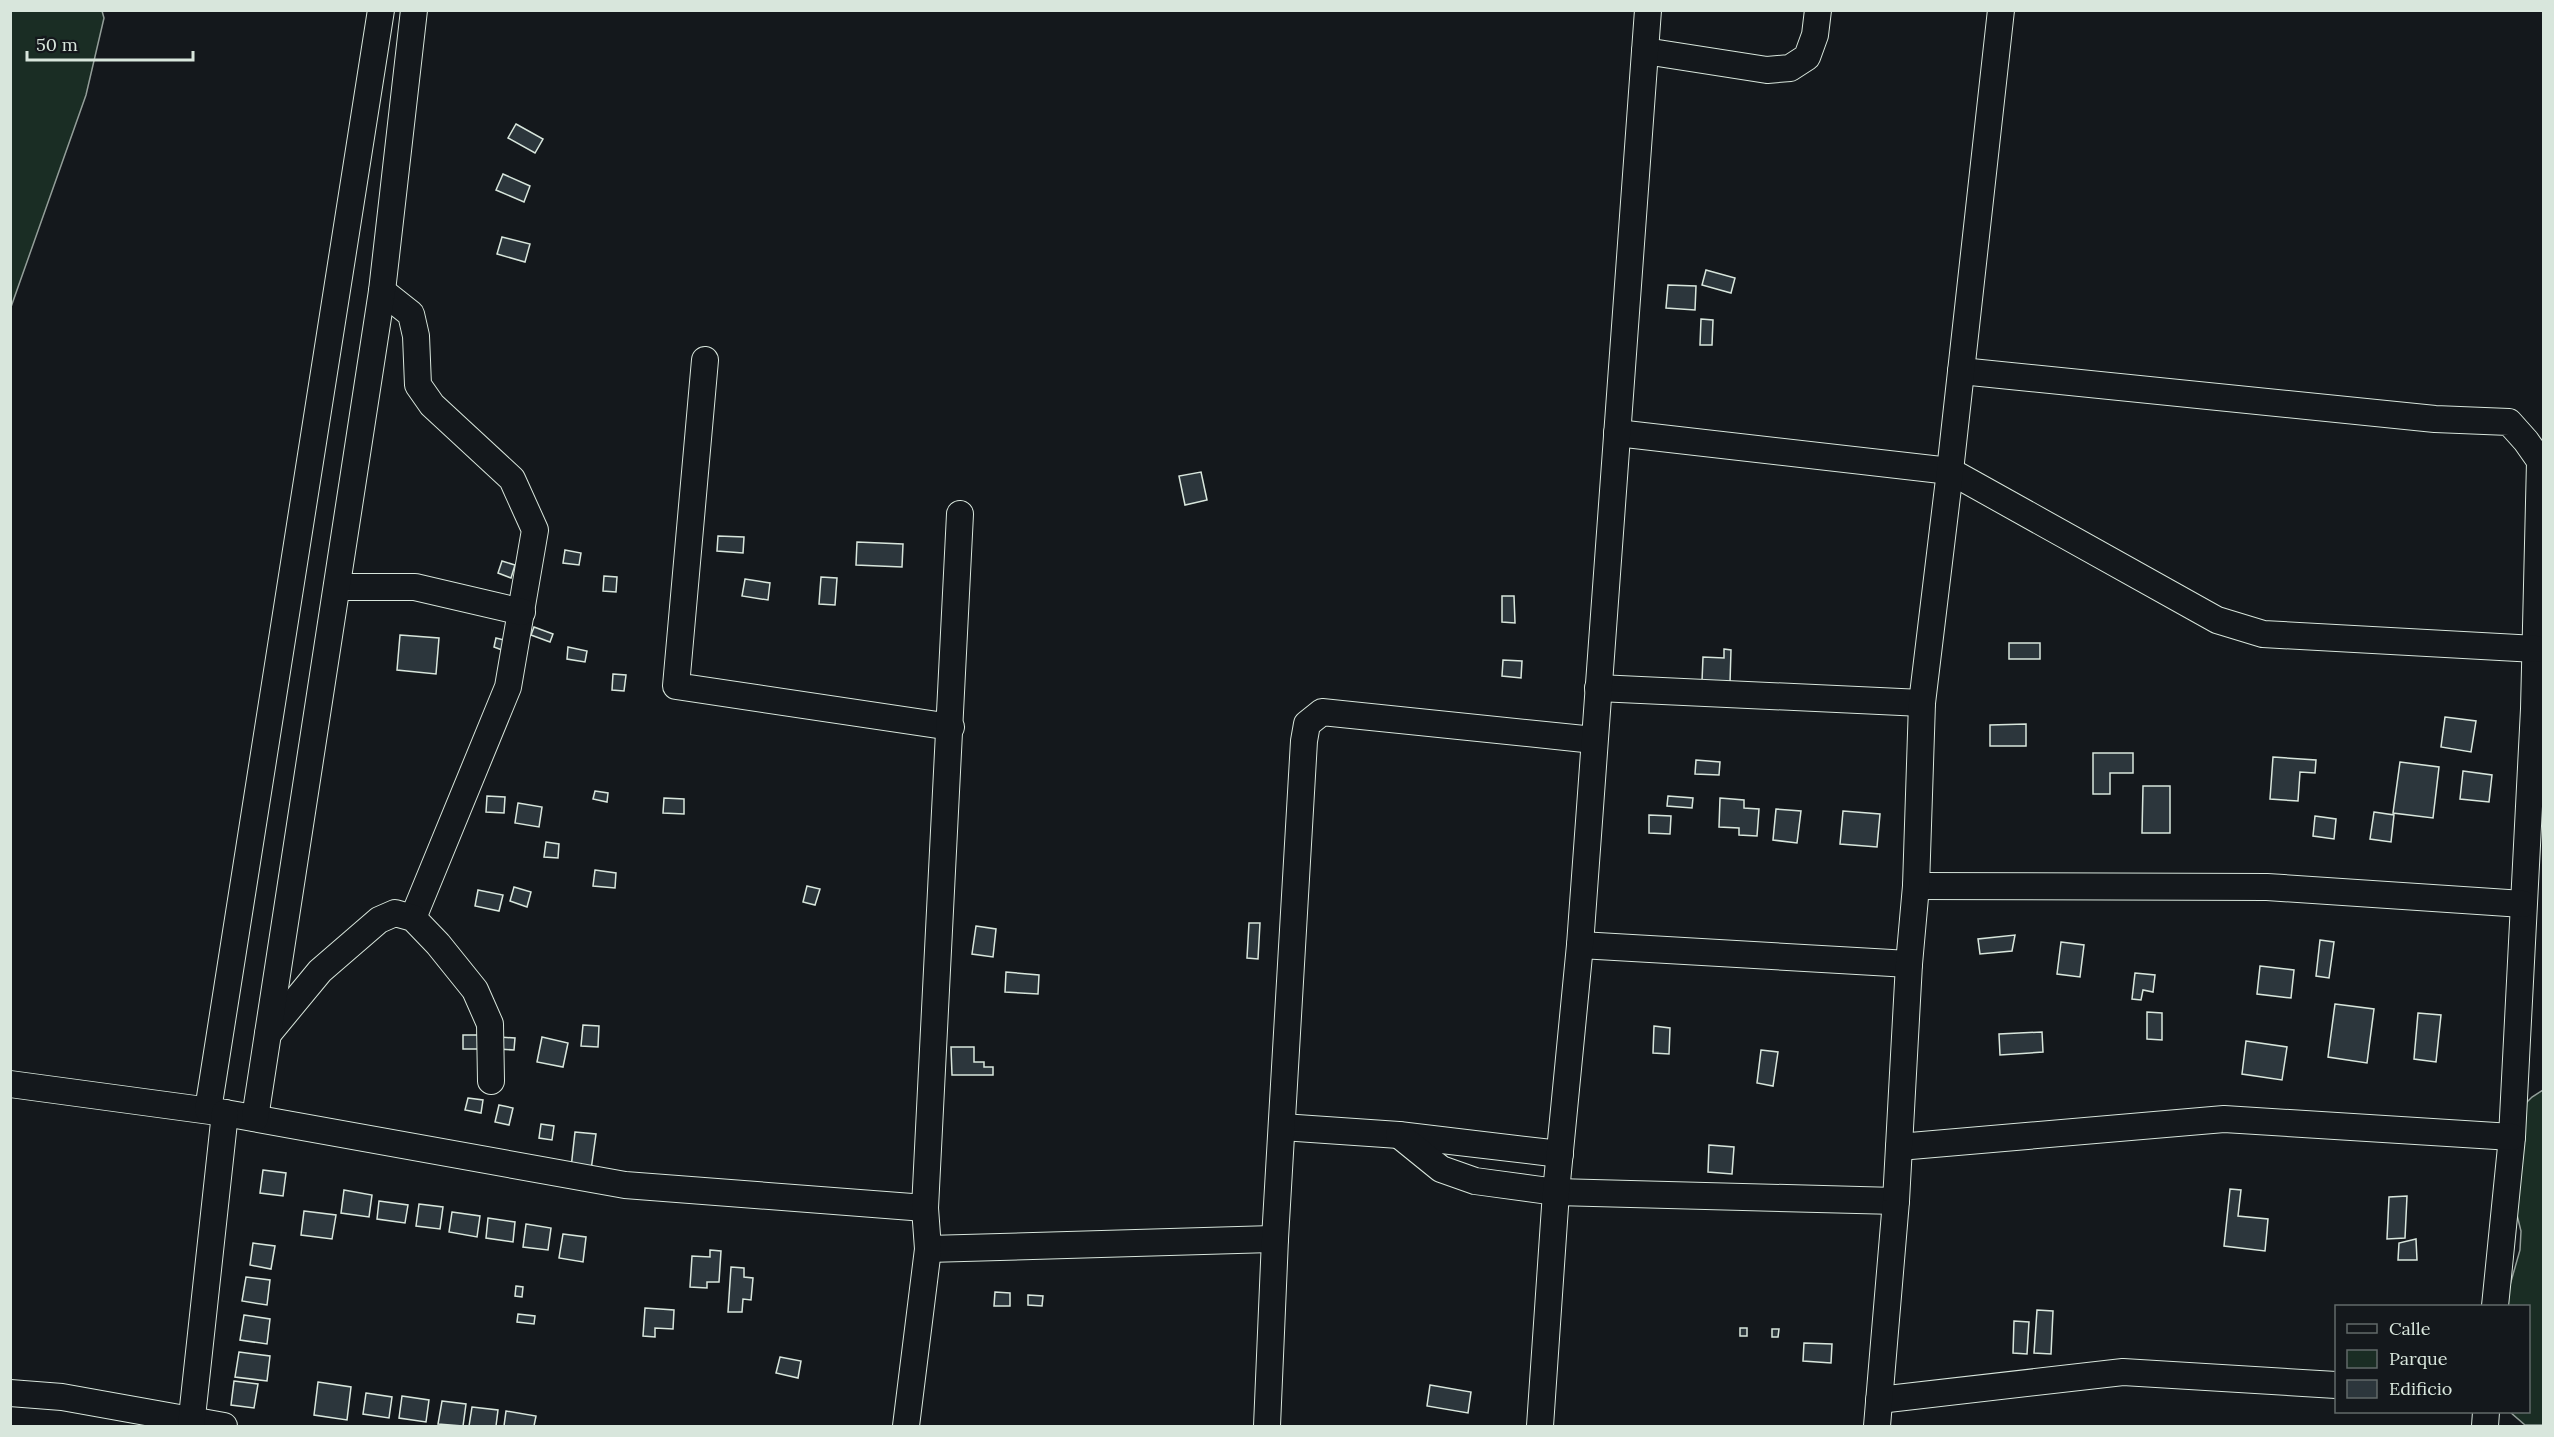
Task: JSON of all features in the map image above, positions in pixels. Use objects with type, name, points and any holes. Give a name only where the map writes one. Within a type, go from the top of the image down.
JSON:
[{"type":"street","points":[[191,1424],[217,1112],[381,10]]},
{"type":"street","points":[[255,1118],[382,291],[414,10]]},
{"type":"street","points":[[1540,1426],[1556,1192],[1580,945],[1648,10]]},
{"type":"street","points":[[1645,51],[1767,70],[1790,68],[1807,57],[1815,35],[1818,10]]},
{"type":"street","points":[[1877,1426],[1896,1202],[1909,964],[1916,886],[1922,703],[2001,10]]},
{"type":"street","points":[[382,291],[411,314],[416,336],[418,385],[432,405],[512,480],[535,530],[508,687],[413,918]]},
{"type":"street","points":[[705,360],[676,686],[951,727]]},
{"type":"street","points":[[1961,371],[2435,419],[2509,422],[2540,461],[2536,649],[2512,1137],[2495,1305]]},
{"type":"street","points":[[1617,433],[1950,471],[2217,620],[2263,634],[2536,649]]},
{"type":"street","points":[[906,1426],[928,1249],[925,1208],[960,514]]},
{"type":"street","points":[[337,587],[415,587],[522,612]]},
{"type":"street","points":[[1598,688],[1922,703]]},
{"type":"street","points":[[1267,1426],[1275,1239],[1304,741],[1307,724],[1322,712],[1594,740]]},
{"type":"street","points":[[1916,886],[2267,887],[2523,904]]},
{"type":"street","points":[[268,1034],[320,971],[379,920],[395,913],[413,918],[438,944],[475,990],[490,1024],[491,1081]]},
{"type":"street","points":[[1580,945],[1909,964]]},
{"type":"street","points":[[10,1084],[255,1118],[625,1185],[925,1208]]},
{"type":"street","points":[[1899,1147],[2224,1119],[2512,1137]]},
{"type":"street","points":[[1282,1127],[1399,1135],[1560,1154]]},
{"type":"street","points":[[1399,1135],[1441,1169],[1475,1181],[1556,1192],[1896,1202]]},
{"type":"street","points":[[928,1249],[1275,1239]]},
{"type":"street","points":[[1879,1400],[2123,1372],[2335,1385]]},
{"type":"street","points":[[10,1394],[62,1397],[191,1424],[224,1426]]},
{"type":"green space","points":[[11,10],[102,11],[104,18],[86,95],[11,307]]},
{"type":"green space","points":[[2543,1090],[2543,1425],[2525,1425],[2511,1413],[2530,1413],[2530,1305],[2504,1305],[2520,1250],[2521,1231],[2504,1125],[2532,1097]]},
{"type":"building","points":[[516,124],[543,139],[535,153],[508,138]]},
{"type":"building","points":[[503,174],[530,186],[524,202],[496,190]]},
{"type":"building","points":[[502,237],[530,244],[525,262],[497,254]]},
{"type":"building","points":[[1706,270],[1735,278],[1731,293],[1702,285]]},
{"type":"building","points":[[1668,285],[1696,286],[1695,310],[1666,308]]},
{"type":"building","points":[[1701,319],[1713,320],[1712,345],[1700,345]]},
{"type":"building","points":[[1201,472],[1207,500],[1185,505],[1179,476]]},
{"type":"building","points":[[718,536],[744,537],[743,553],[717,551]]},
{"type":"building","points":[[857,542],[903,544],[902,567],[856,565]]},
{"type":"building","points":[[565,550],[581,553],[579,565],[563,563]]},
{"type":"building","points":[[502,561],[515,565],[511,578],[498,573]]},
{"type":"building","points":[[604,576],[617,577],[616,592],[603,591]]},
{"type":"building","points":[[821,577],[837,578],[835,605],[819,604]]},
{"type":"building","points":[[745,579],[770,583],[768,600],[742,596]]},
{"type":"building","points":[[1502,596],[1514,596],[1515,623],[1502,622]]},
{"type":"building","points":[[534,627],[553,634],[550,642],[531,635]]},
{"type":"building","points":[[400,635],[439,638],[436,674],[397,670]]},
{"type":"building","points":[[496,638],[504,640],[502,650],[494,647]]},
{"type":"building","points":[[2009,643],[2040,643],[2040,659],[2009,659]]},
{"type":"building","points":[[568,647],[587,651],[585,662],[567,659]]},
{"type":"building","points":[[1724,649],[1731,650],[1730,683],[1702,681],[1703,657],[1724,658]]},
{"type":"building","points":[[1503,660],[1522,661],[1521,678],[1502,676]]},
{"type":"building","points":[[613,674],[626,675],[624,691],[612,690]]},
{"type":"building","points":[[2445,717],[2476,721],[2471,752],[2441,747]]},
{"type":"building","points":[[2026,724],[2026,746],[1990,746],[1990,725]]},
{"type":"building","points":[[2093,753],[2133,753],[2133,773],[2110,773],[2110,794],[2093,794]]},
{"type":"building","points":[[2273,757],[2316,760],[2315,773],[2300,772],[2298,801],[2270,799]]},
{"type":"building","points":[[1696,760],[1720,762],[1719,775],[1695,774]]},
{"type":"building","points":[[2400,762],[2439,767],[2433,818],[2393,813]]},
{"type":"building","points":[[2463,771],[2492,775],[2489,802],[2460,799]]},
{"type":"building","points":[[2143,786],[2170,786],[2170,833],[2142,833]]},
{"type":"building","points":[[595,791],[608,793],[607,802],[593,799]]},
{"type":"building","points":[[487,796],[505,797],[504,813],[486,812]]},
{"type":"building","points":[[1668,796],[1693,798],[1692,808],[1667,806]]},
{"type":"building","points":[[664,798],[684,799],[684,814],[663,813]]},
{"type":"building","points":[[1720,798],[1744,800],[1744,808],[1759,809],[1757,836],[1739,835],[1739,828],[1719,827]]},
{"type":"building","points":[[518,803],[542,807],[539,827],[515,823]]},
{"type":"building","points":[[1776,809],[1801,811],[1797,843],[1773,840]]},
{"type":"building","points":[[1843,811],[1880,814],[1877,847],[1840,844]]},
{"type":"building","points":[[2374,812],[2394,815],[2391,842],[2370,839]]},
{"type":"building","points":[[1649,815],[1671,816],[1670,834],[1649,833]]},
{"type":"building","points":[[2315,816],[2336,819],[2334,839],[2313,836]]},
{"type":"building","points":[[546,842],[559,844],[558,858],[544,857]]},
{"type":"building","points":[[595,870],[616,873],[615,888],[593,886]]},
{"type":"building","points":[[807,886],[820,889],[815,905],[803,902]]},
{"type":"building","points":[[514,887],[531,892],[527,907],[510,901]]},
{"type":"building","points":[[478,890],[503,895],[499,911],[475,906]]},
{"type":"building","points":[[1249,923],[1260,923],[1258,959],[1247,958]]},
{"type":"building","points":[[976,926],[996,929],[993,957],[972,954]]},
{"type":"building","points":[[2015,935],[2012,951],[1980,954],[1978,939]]},
{"type":"building","points":[[2320,940],[2334,942],[2329,978],[2316,976]]},
{"type":"building","points":[[2061,942],[2084,945],[2080,977],[2057,974]]},
{"type":"building","points":[[2260,966],[2294,970],[2291,998],[2257,994]]},
{"type":"building","points":[[1006,972],[1039,975],[1038,994],[1005,992]]},
{"type":"building","points":[[2135,973],[2155,975],[2153,992],[2143,990],[2141,1000],[2132,999]]},
{"type":"building","points":[[2335,1004],[2374,1009],[2367,1063],[2328,1057]]},
{"type":"building","points":[[2147,1012],[2162,1013],[2162,1040],[2147,1039]]},
{"type":"building","points":[[2418,1013],[2441,1015],[2436,1062],[2414,1059]]},
{"type":"building","points":[[583,1025],[599,1026],[598,1047],[581,1046]]},
{"type":"building","points":[[1654,1026],[1670,1028],[1669,1054],[1653,1053]]},
{"type":"building","points":[[2042,1032],[2043,1052],[2000,1055],[1999,1034]]},
{"type":"building","points":[[463,1035],[481,1035],[482,1049],[463,1049]]},
{"type":"building","points":[[499,1037],[515,1038],[514,1050],[498,1049]]},
{"type":"building","points":[[542,1037],[568,1043],[563,1067],[537,1062]]},
{"type":"building","points":[[2246,1041],[2287,1047],[2282,1080],[2242,1074]]},
{"type":"building","points":[[951,1047],[974,1047],[974,1062],[984,1062],[984,1067],[993,1067],[993,1075],[952,1075]]},
{"type":"building","points":[[1761,1050],[1778,1052],[1773,1086],[1757,1083]]},
{"type":"building","points":[[468,1098],[483,1100],[481,1113],[465,1110]]},
{"type":"building","points":[[499,1105],[513,1108],[509,1125],[495,1122]]},
{"type":"building","points":[[541,1124],[554,1126],[552,1140],[539,1138]]},
{"type":"building","points":[[575,1132],[596,1134],[591,1170],[571,1168]]},
{"type":"building","points":[[1709,1145],[1734,1147],[1732,1174],[1708,1172]]},
{"type":"building","points":[[263,1170],[286,1173],[283,1196],[260,1193]]},
{"type":"building","points":[[2230,1189],[2241,1190],[2238,1216],[2268,1219],[2265,1251],[2224,1246]]},
{"type":"building","points":[[344,1190],[372,1195],[369,1217],[341,1213]]},
{"type":"building","points":[[2407,1196],[2405,1238],[2387,1239],[2389,1197]]},
{"type":"building","points":[[379,1201],[408,1205],[405,1223],[377,1219]]},
{"type":"building","points":[[419,1204],[443,1207],[440,1229],[416,1226]]},
{"type":"building","points":[[304,1211],[336,1215],[332,1239],[301,1235]]},
{"type":"building","points":[[452,1212],[480,1216],[477,1237],[449,1232]]},
{"type":"building","points":[[488,1218],[515,1222],[513,1242],[486,1238]]},
{"type":"building","points":[[526,1224],[551,1228],[548,1250],[523,1247]]},
{"type":"building","points":[[563,1234],[586,1237],[583,1262],[559,1258]]},
{"type":"building","points":[[2416,1239],[2417,1260],[2398,1260],[2399,1243]]},
{"type":"building","points":[[253,1243],[275,1246],[271,1269],[250,1265]]},
{"type":"building","points":[[710,1250],[721,1251],[719,1282],[707,1282],[707,1288],[690,1287],[692,1256],[710,1257]]},
{"type":"building","points":[[731,1267],[744,1268],[744,1277],[753,1278],[751,1300],[743,1299],[742,1312],[728,1312]]},
{"type":"building","points":[[246,1277],[270,1280],[267,1305],[242,1301]]},
{"type":"building","points":[[516,1286],[523,1287],[522,1297],[515,1296]]},
{"type":"building","points":[[995,1292],[1010,1293],[1010,1306],[994,1306]]},
{"type":"building","points":[[1028,1295],[1043,1296],[1042,1306],[1028,1305]]},
{"type":"building","points":[[645,1308],[674,1310],[673,1329],[655,1328],[655,1337],[643,1336]]},
{"type":"building","points":[[2037,1310],[2053,1311],[2051,1354],[2034,1353]]},
{"type":"building","points":[[518,1314],[535,1316],[534,1324],[517,1322]]},
{"type":"building","points":[[244,1315],[270,1319],[267,1344],[240,1340]]},
{"type":"building","points":[[2014,1321],[2029,1322],[2027,1354],[2013,1353]]},
{"type":"building","points":[[1740,1328],[1747,1328],[1747,1336],[1740,1336]]},
{"type":"building","points":[[1772,1329],[1779,1329],[1778,1337],[1772,1337]]},
{"type":"building","points":[[1804,1343],[1832,1344],[1831,1363],[1803,1361]]},
{"type":"building","points":[[239,1352],[270,1356],[267,1381],[235,1377]]},
{"type":"building","points":[[780,1357],[801,1361],[798,1378],[776,1373]]},
{"type":"building","points":[[234,1381],[258,1384],[254,1408],[231,1405]]},
{"type":"building","points":[[318,1382],[351,1387],[347,1420],[314,1415]]},
{"type":"building","points":[[1430,1385],[1471,1392],[1468,1413],[1427,1406]]},
{"type":"building","points":[[366,1393],[392,1397],[389,1418],[363,1414]]},
{"type":"building","points":[[402,1396],[429,1400],[426,1422],[399,1418]]},
{"type":"building","points":[[442,1401],[466,1404],[463,1426],[438,1424]]},
{"type":"building","points":[[472,1407],[498,1410],[496,1426],[469,1426]]},
{"type":"building","points":[[506,1411],[536,1416],[534,1426],[504,1426]]}]
